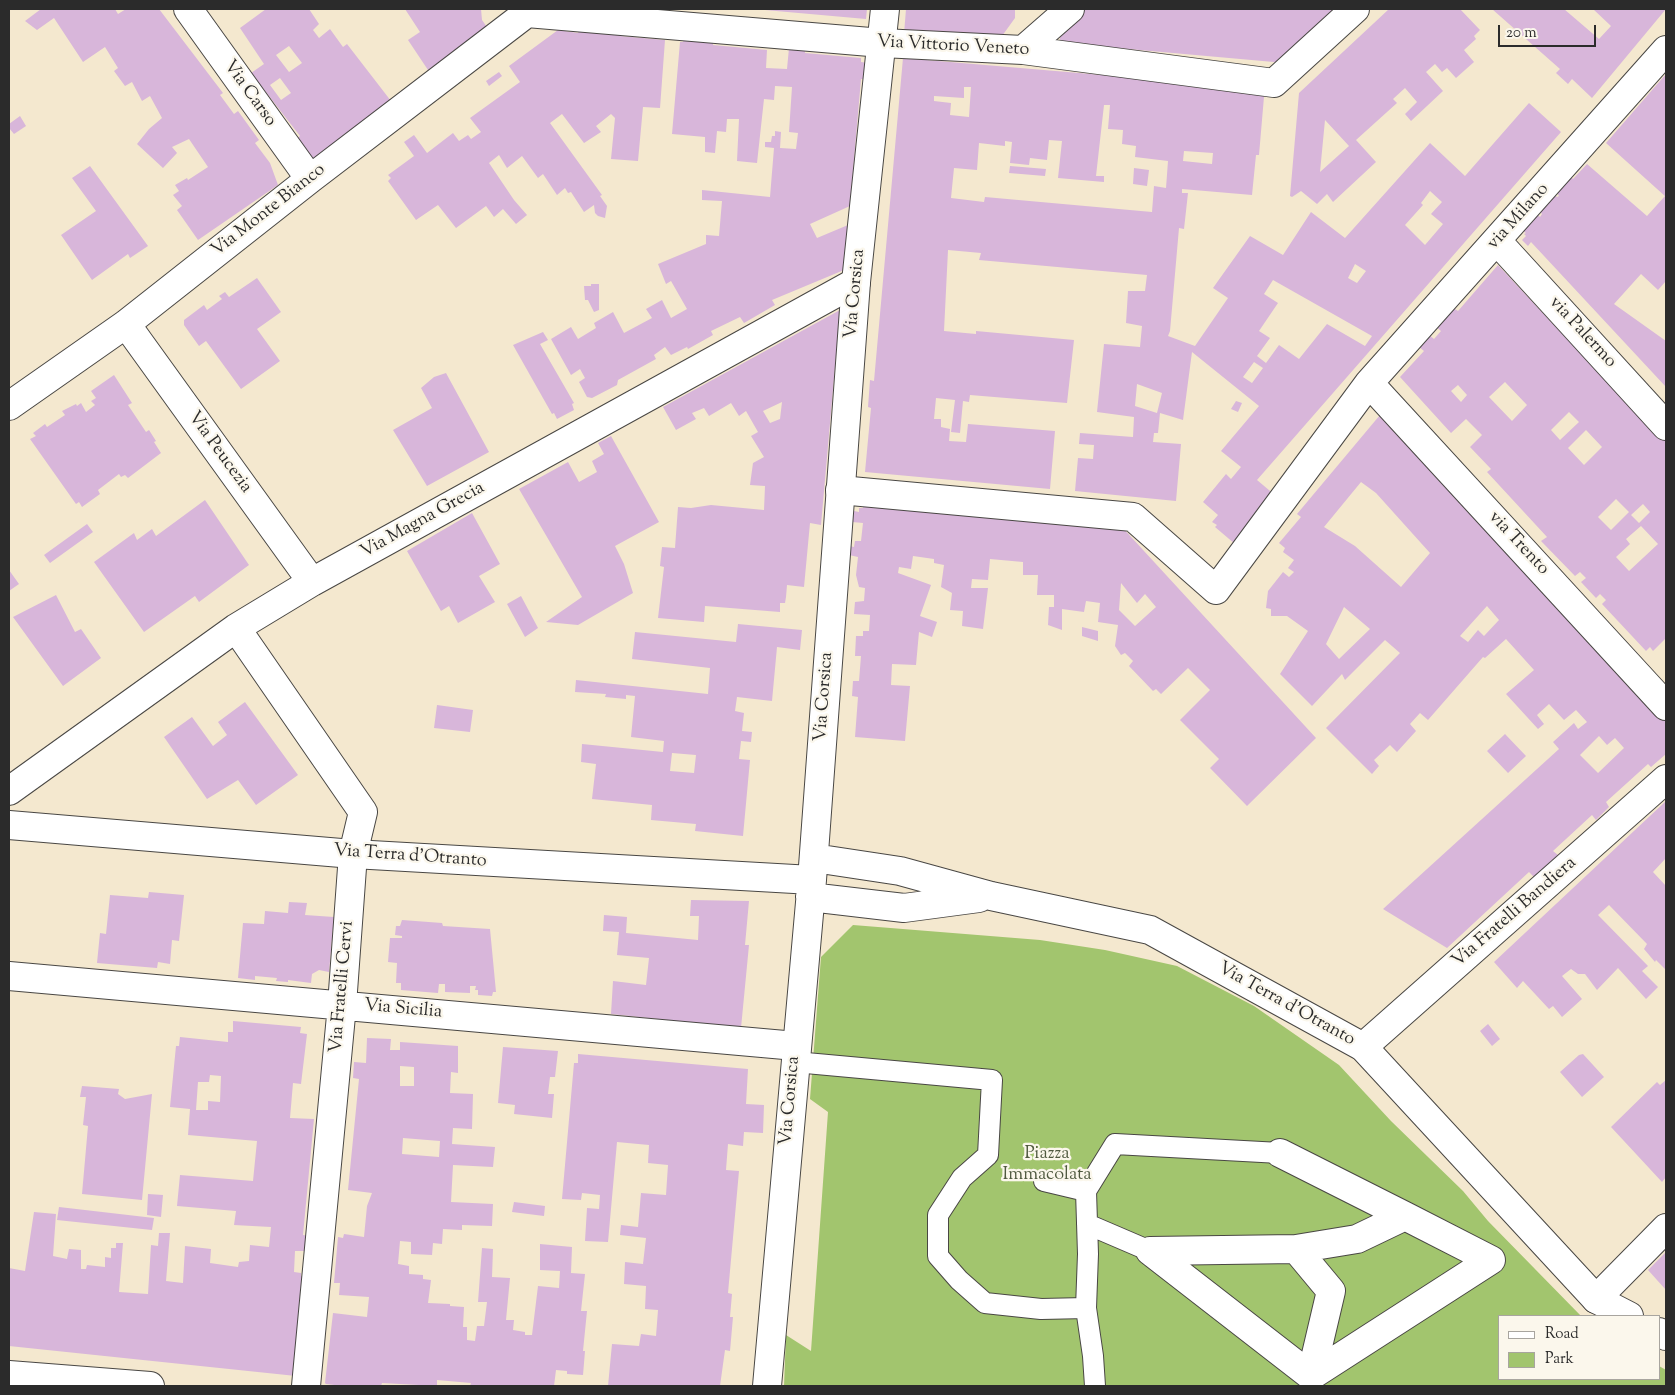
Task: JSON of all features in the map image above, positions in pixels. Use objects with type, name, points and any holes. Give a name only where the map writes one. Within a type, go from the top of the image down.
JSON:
[{"type":"street","name":"Via Carso","points":[[188,9],[310,179]]},
{"type":"street","name":"Via Corsica","points":[[767,1386],[812,878],[856,282],[885,9]]},
{"type":"street","points":[[1022,50],[1070,9]]},
{"type":"street","name":"Via Vittorio Veneto","points":[[526,11],[882,43],[1022,50],[1274,83],[1355,9]]},
{"type":"street","name":"Via Monte Bianco","points":[[9,406],[126,324],[526,11]]},
{"type":"street","name":"via Milano","points":[[840,490],[1133,517],[1216,590],[1370,383],[1666,50]]},
{"type":"street","name":"via Palermo","points":[[1497,241],[1666,426]]},
{"type":"street","name":"Via Magna Grecia","points":[[9,791],[236,628],[312,582],[856,282]]},
{"type":"street","name":"Via Peucezia","points":[[126,324],[312,582]]},
{"type":"street","name":"via Trento","points":[[1370,383],[1666,706]]},
{"type":"street","name":"Via Fratelli Cervi","points":[[236,628],[363,812],[353,854],[342,1005],[306,1386]]},
{"type":"street","name":"Via Fratelli Bandiera","points":[[1363,1047],[1666,779]]},
{"type":"street","name":"Via Terra d'Otranto","points":[[9,825],[353,854],[812,878],[900,871],[991,896],[1150,930],[1363,1047],[1596,1299],[1627,1315]]},
{"type":"street","points":[[812,878],[904,908],[991,896]]},
{"type":"street","name":"Via Sicilia","points":[[9,976],[342,1005],[796,1054]]},
{"type":"street","points":[[1280,1153],[1492,1260],[1311,1376]]},
{"type":"street","points":[[1150,1251],[1296,1249],[1357,1239],[1404,1216]]},
{"type":"street","points":[[1596,1299],[1666,1228]]},
{"type":"street","points":[[1296,1249],[1331,1291],[1311,1376]]},
{"type":"street","points":[[1150,1251],[1311,1376]]},
{"type":"street","points":[[9,1375],[150,1386]]},
{"type":"lane","points":[[796,1054],[992,1080],[988,1155],[962,1178],[938,1216],[938,1256],[959,1280],[986,1303],[1042,1308],[1086,1308]]},
{"type":"lane","points":[[1094,1386],[1093,1356],[1086,1308],[1086,1191],[1115,1144],[1280,1153]]},
{"type":"lane","points":[[1044,1180],[1086,1191]]},
{"type":"lane","points":[[1087,1224],[1150,1251]]},
{"type":"green space","name":"Piazza Immacolata","points":[[853,925],[1040,940],[1105,950],[1177,966],[1254,1006],[1339,1065],[1391,1121],[1463,1191],[1488,1221],[1580,1315],[1498,1315],[1498,1380],[1660,1380],[1660,1367],[1666,1370],[1666,1386],[784,1386],[786,1335],[811,1351],[828,1112],[810,1099],[821,957]]},
{"type":"building","points":[[41,9],[115,9],[118,14],[126,9],[159,9],[223,93],[220,95],[234,114],[238,111],[259,140],[255,143],[270,163],[278,185],[198,240],[177,210],[182,206],[173,195],[179,191],[175,185],[187,178],[188,180],[208,167],[189,139],[172,147],[177,153],[163,168],[137,144],[149,129],[162,118],[150,96],[142,101],[132,82],[125,86],[114,71],[118,68],[105,47],[83,62],[54,18],[37,30],[25,21]]},
{"type":"building","points":[[266,9],[309,9],[319,24],[313,30],[319,38],[330,29],[343,47],[347,44],[391,101],[313,166],[294,141],[300,136],[251,73],[264,64],[240,28]],"holes":[[[289,46],[302,63],[289,72],[276,55]],[[280,78],[291,93],[281,100],[270,85]]]},
{"type":"building","points":[[405,9],[481,9],[482,20],[491,33],[430,73],[408,40],[420,32]]},
{"type":"building","points":[[765,9],[867,9],[866,19]]},
{"type":"building","points":[[906,9],[1015,9],[1015,18],[1002,36],[904,34]]},
{"type":"building","points":[[1085,9],[1344,9],[1285,63],[1061,43],[1058,30]]},
{"type":"building","points":[[1389,9],[1460,9],[1480,30],[1474,36],[1476,39],[1464,50],[1474,62],[1456,78],[1447,68],[1442,72],[1435,64],[1426,72],[1443,91],[1411,121],[1405,114],[1417,102],[1405,88],[1393,99],[1397,103],[1356,140],[1376,162],[1333,202],[1327,194],[1317,204],[1301,191],[1292,197],[1290,196],[1299,93]],"holes":[[[1325,120],[1349,146],[1320,172]]]},
{"type":"building","points":[[1492,9],[1564,9],[1599,39],[1611,26],[1593,9],[1666,9],[1592,98],[1572,79],[1568,84],[1556,73],[1560,69]]},
{"type":"building","points":[[579,28],[620,31],[620,36],[665,40],[660,108],[643,107],[638,161],[611,159],[615,118],[611,114],[596,126],[601,132],[584,143],[562,114],[550,123],[602,195],[600,196],[607,206],[605,218],[595,213],[594,205],[584,212],[571,192],[568,193],[565,188],[557,195],[543,174],[538,178],[522,156],[507,168],[499,155],[489,163],[514,200],[527,215],[516,224],[503,209],[494,217],[486,206],[456,228],[438,205],[416,220],[388,181],[391,178],[388,175],[414,156],[404,142],[414,135],[427,153],[453,133],[459,141],[468,135],[471,139],[481,132],[470,118],[520,82],[509,66],[558,30],[578,33]]},
{"type":"building","points":[[684,38],[713,40],[713,45],[767,50],[766,68],[787,69],[789,48],[805,49],[805,53],[861,58],[861,62],[868,63],[866,80],[861,79],[850,206],[810,224],[817,238],[848,225],[850,247],[846,247],[844,270],[772,300],[775,305],[744,323],[740,317],[711,331],[713,335],[688,349],[687,347],[671,355],[665,347],[654,355],[656,359],[618,380],[617,385],[592,398],[587,397],[579,382],[585,378],[580,369],[571,375],[551,339],[571,327],[578,339],[596,328],[594,323],[613,312],[624,333],[652,318],[646,309],[662,300],[671,318],[687,309],[671,281],[666,284],[658,264],[706,244],[706,235],[719,236],[722,201],[702,200],[702,190],[770,197],[774,148],[765,147],[765,142],[771,142],[772,136],[775,136],[775,131],[781,132],[780,148],[796,149],[798,133],[789,132],[792,87],[775,86],[774,100],[764,99],[757,163],[737,161],[739,119],[727,119],[726,132],[717,131],[715,153],[705,152],[705,137],[672,134],[680,42],[683,42]]},
{"type":"building","points":[[903,58],[1208,84],[1265,85],[1259,155],[1256,155],[1252,195],[1182,189],[1182,193],[1188,193],[1184,229],[1179,228],[1168,336],[1195,346],[1228,298],[1213,288],[1250,236],[1283,255],[1311,212],[1345,238],[1430,143],[1465,176],[1529,103],[1561,132],[1257,480],[1276,496],[1235,544],[1215,527],[1217,525],[1212,522],[1218,515],[1203,502],[1226,474],[1231,479],[1241,467],[1221,451],[1259,406],[1192,352],[1183,420],[1160,413],[1158,433],[1154,433],[1153,442],[1181,444],[1176,501],[1075,491],[1078,458],[1093,459],[1094,445],[1079,444],[1080,433],[1133,437],[1134,417],[1097,412],[1104,344],[1140,347],[1142,326],[1126,323],[1128,291],[1145,291],[1147,275],[979,260],[981,253],[948,250],[944,331],[976,334],[976,331],[1074,340],[1067,403],[970,395],[969,402],[963,401],[960,433],[951,432],[955,400],[936,398],[934,419],[941,419],[941,427],[950,429],[949,441],[966,442],[968,424],[1055,431],[1050,489],[865,472],[871,408],[868,407],[870,380],[874,381]],"holes":[[[964,87],[971,87],[969,117],[950,115],[951,103],[934,101],[934,96],[964,98]],[[1104,105],[1110,105],[1108,129],[1123,130],[1122,144],[1136,146],[1135,157],[1168,161],[1166,188],[1154,186],[1152,212],[985,197],[984,202],[951,198],[954,168],[977,170],[979,143],[1005,146],[1005,141],[1012,142],[1010,163],[1029,165],[1030,158],[1047,160],[1049,140],[1062,141],[1058,178],[1104,182],[1104,176],[1096,176]],[[1184,151],[1213,153],[1212,164],[1183,161]],[[1430,191],[1442,202],[1431,214],[1443,224],[1425,245],[1405,225],[1423,205],[1421,203]],[[1355,264],[1366,271],[1357,283],[1348,278]],[[1273,280],[1372,336],[1365,346],[1327,324],[1299,359],[1279,345],[1266,363],[1257,356],[1270,338],[1259,331],[1278,303],[1264,294]],[[1254,362],[1263,368],[1252,383],[1243,377]],[[1137,384],[1162,393],[1157,413],[1135,406]]]},
{"type":"building","points":[[499,72],[502,76],[489,86],[486,81]]},
{"type":"building","points":[[1666,74],[1666,197],[1606,143]]},
{"type":"building","points":[[20,116],[26,126],[14,134],[9,128],[9,124]]},
{"type":"building","points":[[1587,164],[1647,216],[1666,197],[1666,281],[1658,290],[1641,274],[1614,304],[1666,341],[1666,387],[1531,242],[1528,246],[1522,240],[1526,236],[1524,234],[1526,233],[1523,231],[1537,214],[1540,217],[1542,214],[1540,211],[1554,195],[1559,196],[1557,193],[1571,177],[1573,179]]},
{"type":"building","points":[[90,166],[148,246],[130,258],[128,254],[92,280],[61,235],[96,211],[72,178]]},
{"type":"building","points":[[1010,166],[1046,169],[1045,176],[1009,173]]},
{"type":"building","points":[[1134,168],[1149,170],[1147,186],[1133,184]]},
{"type":"building","points":[[1498,265],[1625,401],[1666,437],[1666,638],[1653,651],[1650,647],[1646,651],[1602,604],[1606,600],[1600,594],[1596,598],[1581,582],[1586,578],[1580,572],[1575,576],[1541,541],[1547,537],[1487,472],[1491,469],[1470,447],[1482,435],[1466,419],[1451,433],[1400,377],[1424,351],[1419,347],[1429,335],[1434,339],[1441,331],[1436,327],[1452,307],[1458,311]],"holes":[[[1505,382],[1527,405],[1512,421],[1489,397]],[[1458,385],[1467,395],[1461,402],[1451,391]],[[1569,412],[1579,422],[1560,440],[1551,430]],[[1586,430],[1602,447],[1584,465],[1568,448]],[[1616,499],[1629,512],[1611,530],[1598,517]],[[1643,504],[1650,512],[1639,523],[1631,515]],[[1641,526],[1658,544],[1629,571],[1616,557],[1630,544],[1626,539]]]},
{"type":"building","points":[[257,278],[281,312],[257,329],[280,361],[241,389],[206,341],[199,346],[184,325],[184,320],[204,305],[207,310],[222,299],[219,296],[225,292],[229,297]]},
{"type":"building","points":[[591,284],[599,284],[599,310],[594,312],[588,300],[585,300],[584,286],[591,286]]},
{"type":"building","points":[[840,310],[821,525],[810,523],[804,587],[787,585],[785,603],[780,603],[780,612],[705,606],[704,622],[658,618],[664,567],[660,566],[662,547],[675,548],[678,507],[691,508],[711,505],[764,510],[765,486],[750,485],[753,463],[764,457],[751,436],[758,432],[746,411],[739,416],[731,403],[709,416],[704,408],[692,413],[696,419],[676,430],[663,407]],"holes":[[[782,402],[780,419],[770,423],[763,411]]]},
{"type":"building","points":[[543,332],[548,340],[540,344],[574,403],[572,404],[574,410],[557,419],[554,413],[552,414],[513,345]]},
{"type":"building","points":[[446,373],[489,452],[427,486],[393,430],[432,408],[421,388],[434,377]]},
{"type":"building","points":[[114,375],[132,403],[128,405],[146,432],[149,430],[161,453],[128,478],[125,475],[121,477],[119,474],[98,490],[100,494],[82,507],[79,502],[76,504],[30,439],[36,436],[33,433],[45,424],[47,427],[65,415],[62,411],[76,404],[77,406],[81,403],[86,412],[95,405],[91,401],[96,398],[91,391]]},
{"type":"building","points":[[1236,401],[1242,403],[1238,412],[1231,409]]},
{"type":"building","points":[[1380,415],[1666,722],[1666,754],[1651,767],[1648,764],[1606,802],[1609,807],[1596,820],[1592,815],[1553,851],[1558,855],[1534,877],[1529,872],[1447,948],[1383,909],[1559,749],[1553,742],[1574,723],[1578,729],[1587,722],[1576,710],[1564,720],[1549,704],[1537,715],[1544,724],[1538,729],[1506,694],[1534,670],[1506,639],[1485,658],[1483,657],[1428,720],[1420,713],[1410,724],[1416,731],[1397,752],[1390,745],[1374,760],[1379,766],[1372,774],[1326,728],[1400,653],[1385,640],[1345,680],[1342,674],[1312,706],[1280,674],[1308,631],[1287,616],[1271,616],[1271,609],[1266,608],[1268,591],[1283,572],[1289,577],[1294,572],[1288,568],[1294,560],[1283,552],[1285,548],[1279,543],[1301,517],[1297,514]],"holes":[[[1361,482],[1376,493],[1430,553],[1401,587],[1355,546],[1324,527]],[[1487,606],[1499,620],[1484,636],[1478,630],[1468,642],[1460,636]],[[1344,607],[1370,629],[1339,659],[1326,644]],[[1599,736],[1607,745],[1615,738],[1624,748],[1598,773],[1580,755]]]},
{"type":"building","points":[[611,436],[659,522],[615,546],[624,564],[633,593],[578,625],[546,622],[582,597],[519,489],[568,462],[579,482],[597,472],[592,461],[604,454],[598,443]]},
{"type":"building","points":[[205,500],[249,565],[199,602],[195,596],[144,632],[94,562],[134,533],[137,540],[152,529],[156,536]]},
{"type":"building","points":[[863,504],[1121,526],[1316,738],[1247,806],[1210,768],[1219,759],[1180,720],[1210,690],[1188,668],[1161,694],[1156,689],[1153,691],[1129,666],[1133,661],[1125,653],[1121,655],[1115,646],[1118,625],[1098,622],[1100,603],[1086,601],[1084,612],[1062,609],[1062,630],[1048,625],[1049,607],[1054,607],[1054,595],[1037,595],[1038,575],[1023,575],[1023,562],[990,559],[988,580],[972,579],[971,588],[988,588],[983,629],[962,626],[963,611],[950,610],[952,593],[941,587],[944,565],[934,563],[934,559],[913,556],[911,569],[899,567],[898,573],[931,585],[920,616],[937,622],[932,637],[919,632],[916,665],[892,664],[891,685],[910,686],[905,741],[855,737],[858,697],[852,696],[853,681],[859,681],[861,656],[855,656],[856,636],[863,636],[863,631],[869,631],[870,615],[854,614],[855,602],[864,601],[865,588],[859,587],[856,575],[858,557],[849,555],[849,546],[854,547],[855,541],[861,541],[863,523],[852,522],[854,511],[859,512],[859,508],[863,508]],"holes":[[[1121,583],[1137,603],[1145,594],[1156,607],[1135,626],[1119,610]]]},
{"type":"building","points":[[472,513],[500,564],[479,576],[495,602],[458,623],[449,606],[441,611],[407,551]]},
{"type":"building","points":[[87,524],[93,532],[50,563],[44,555]]},
{"type":"building","points":[[9,570],[19,584],[9,591]]},
{"type":"building","points":[[56,595],[75,632],[81,629],[101,658],[63,686],[13,617]]},
{"type":"building","points":[[521,596],[538,628],[525,637],[507,604]]},
{"type":"building","points":[[738,624],[802,630],[800,650],[777,647],[772,701],[737,697],[735,711],[744,713],[742,731],[752,732],[751,742],[741,741],[739,759],[750,760],[743,836],[695,831],[696,824],[651,820],[652,805],[592,799],[596,764],[581,762],[582,744],[663,752],[664,741],[631,737],[635,696],[626,695],[626,699],[605,697],[606,694],[575,692],[576,680],[708,694],[710,668],[632,659],[635,632],[736,642]],"holes":[[[672,753],[696,755],[694,773],[670,771]]]},
{"type":"building","points":[[1082,627],[1098,631],[1098,641],[1082,636]]},
{"type":"building","points":[[245,702],[298,775],[256,805],[238,780],[207,799],[164,737],[192,717],[213,746],[227,735],[218,722]]},
{"type":"building","points":[[437,705],[473,710],[470,732],[434,728]]},
{"type":"building","points":[[1505,734],[1526,756],[1508,773],[1487,751]]},
{"type":"building","points":[[1666,801],[1666,858],[1653,872],[1666,886],[1666,970],[1656,960],[1655,962],[1644,949],[1647,944],[1609,905],[1598,915],[1648,966],[1642,971],[1658,987],[1646,999],[1618,968],[1597,990],[1585,974],[1578,974],[1571,969],[1562,976],[1582,999],[1562,1017],[1553,1006],[1549,1009],[1523,981],[1517,988],[1494,962]]},
{"type":"building","points":[[149,892],[184,895],[179,941],[172,940],[170,964],[158,962],[157,968],[97,963],[100,933],[106,934],[110,895],[148,898]]},
{"type":"building","points":[[691,900],[749,901],[745,945],[749,945],[741,1028],[611,1014],[613,981],[646,985],[649,958],[617,955],[619,932],[603,931],[604,915],[627,917],[626,933],[698,940],[699,916],[690,916]]},
{"type":"building","points":[[289,902],[307,903],[305,915],[334,917],[329,972],[319,970],[312,974],[311,983],[288,980],[288,982],[276,981],[277,978],[255,976],[255,980],[238,978],[243,923],[264,924],[265,911],[288,913]]},
{"type":"building","points":[[402,920],[442,923],[443,926],[490,929],[496,992],[493,992],[492,996],[478,995],[478,990],[475,990],[476,986],[470,986],[470,993],[445,992],[445,984],[439,984],[438,993],[401,990],[401,983],[396,983],[397,963],[388,962],[390,938],[402,938],[402,936],[395,935],[396,926],[400,926]]},
{"type":"building","points":[[233,1021],[301,1027],[300,1033],[307,1034],[301,1084],[293,1083],[290,1118],[314,1119],[303,1235],[310,1236],[308,1251],[295,1251],[294,1272],[301,1273],[301,1276],[306,1276],[296,1376],[9,1346],[9,1268],[25,1271],[34,1212],[56,1214],[53,1256],[67,1259],[69,1249],[81,1250],[81,1269],[86,1269],[87,1265],[105,1267],[105,1257],[111,1258],[111,1248],[116,1248],[116,1243],[123,1243],[119,1292],[148,1294],[151,1245],[158,1246],[159,1233],[170,1233],[166,1281],[183,1283],[185,1246],[211,1249],[210,1263],[238,1267],[239,1262],[249,1261],[250,1245],[269,1247],[271,1227],[234,1225],[236,1211],[177,1206],[180,1175],[253,1181],[257,1141],[188,1135],[190,1109],[170,1107],[176,1046],[179,1046],[180,1037],[228,1042],[228,1032],[233,1032]],"holes":[[[210,1075],[221,1076],[220,1102],[208,1101],[208,1110],[196,1110],[198,1082],[209,1082]]]},
{"type":"building","points":[[1488,1024],[1500,1039],[1492,1046],[1480,1031]]},
{"type":"building","points":[[367,1038],[391,1039],[390,1050],[400,1050],[400,1042],[458,1046],[458,1073],[451,1072],[450,1093],[473,1094],[472,1129],[453,1128],[452,1144],[495,1147],[493,1167],[453,1165],[451,1202],[493,1204],[492,1226],[462,1225],[462,1230],[443,1229],[442,1244],[433,1243],[432,1255],[411,1254],[411,1242],[400,1241],[398,1264],[409,1266],[409,1274],[423,1275],[423,1279],[431,1280],[428,1303],[464,1307],[463,1327],[467,1327],[467,1340],[475,1341],[477,1326],[484,1326],[487,1302],[478,1302],[482,1248],[493,1249],[492,1277],[510,1278],[506,1320],[514,1320],[513,1330],[525,1332],[525,1335],[532,1335],[538,1286],[559,1288],[560,1271],[540,1270],[540,1244],[572,1247],[571,1273],[585,1274],[581,1311],[587,1311],[583,1375],[567,1374],[567,1371],[556,1370],[554,1386],[470,1386],[471,1383],[437,1380],[437,1386],[382,1383],[381,1386],[343,1386],[325,1383],[333,1313],[367,1317],[369,1297],[339,1295],[340,1283],[334,1283],[338,1237],[343,1238],[344,1234],[364,1237],[367,1206],[372,1193],[348,1190],[359,1079],[353,1078],[354,1062],[366,1063]],"holes":[[[400,1066],[414,1067],[414,1086],[400,1086]],[[403,1138],[440,1141],[439,1157],[402,1154]]]},
{"type":"building","points":[[503,1047],[558,1051],[555,1077],[550,1077],[548,1094],[554,1094],[552,1118],[514,1114],[515,1105],[498,1103]]},
{"type":"building","points":[[578,1054],[748,1069],[746,1104],[764,1105],[763,1133],[744,1132],[743,1146],[728,1144],[726,1170],[739,1171],[728,1293],[732,1294],[730,1317],[733,1317],[730,1351],[725,1350],[720,1386],[608,1386],[612,1344],[639,1346],[641,1334],[656,1336],[658,1310],[645,1309],[646,1286],[624,1284],[625,1262],[643,1264],[646,1238],[620,1235],[621,1225],[638,1227],[641,1193],[666,1195],[668,1165],[648,1163],[649,1145],[617,1142],[608,1242],[585,1241],[587,1208],[599,1209],[600,1195],[582,1193],[581,1200],[562,1199],[574,1063],[578,1063]]},
{"type":"building","points":[[1583,1054],[1604,1077],[1582,1097],[1560,1072],[1579,1055]]},
{"type":"building","points":[[1666,1080],[1666,1177],[1662,1182],[1611,1127],[1657,1082],[1660,1085]]},
{"type":"building","points":[[82,1086],[119,1089],[118,1094],[125,1099],[152,1094],[142,1200],[82,1194],[88,1126],[83,1125],[86,1097],[80,1097]]},
{"type":"building","points":[[148,1194],[163,1195],[161,1217],[147,1215]]},
{"type":"building","points":[[514,1202],[545,1206],[544,1216],[512,1212]]},
{"type":"building","points":[[59,1207],[154,1218],[152,1230],[57,1220]]},
{"type":"building","points":[[1666,1252],[1666,1290],[1648,1270]]}]
